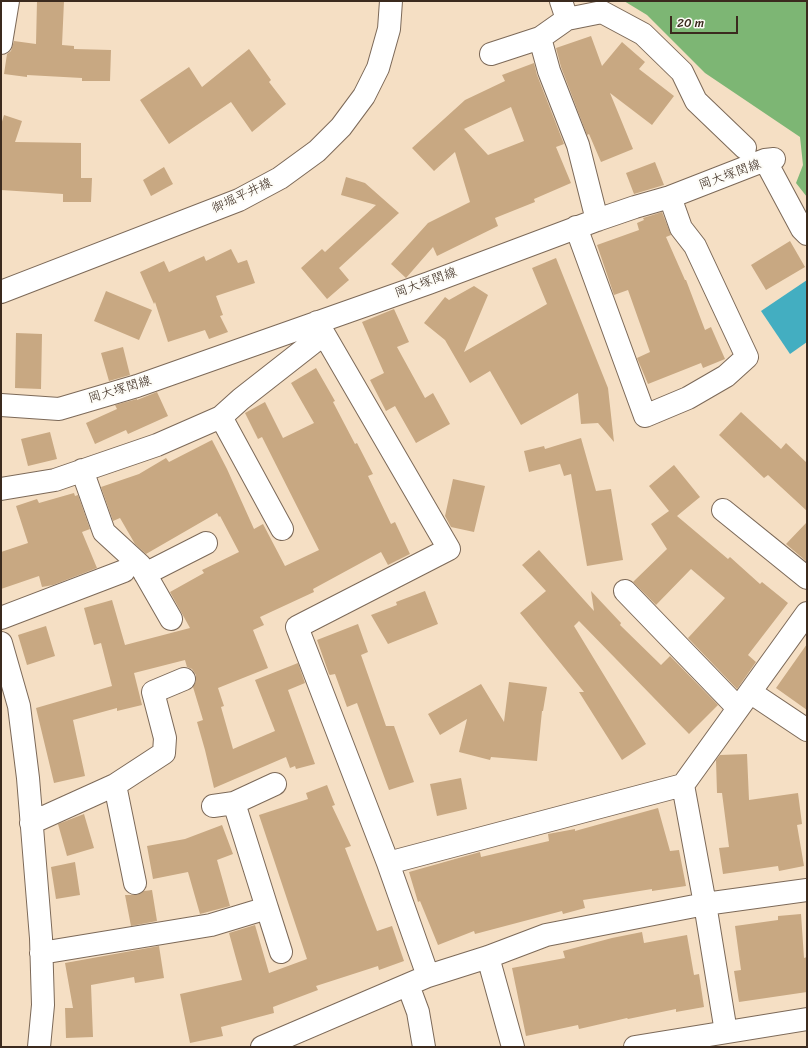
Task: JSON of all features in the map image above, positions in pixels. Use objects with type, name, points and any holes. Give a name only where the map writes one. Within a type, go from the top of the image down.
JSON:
[{"type":"street","points":[[1,43],[8,1]]},
{"type":"street","name":"御堀平井線","points":[[1,292],[238,200],[280,178],[317,151],[341,127],[364,96],[378,68],[389,29],[391,1]]},
{"type":"street","points":[[491,54],[540,38],[564,10],[602,12],[643,34],[682,72],[696,101],[745,148]]},
{"type":"street","points":[[540,38],[550,71],[578,145],[597,220]]},
{"type":"street","name":"岡大塚閏線","points":[[1,405],[59,409],[321,328],[436,280],[576,227],[634,207],[670,198],[770,160],[802,228],[807,234]]},
{"type":"street","points":[[576,227],[645,416],[701,391],[726,376],[747,357],[695,246],[681,228],[670,198]]},
{"type":"street","points":[[1,489],[55,480],[156,445],[221,417],[321,328],[449,548],[296,627],[388,863],[428,976]]},
{"type":"street","points":[[221,417],[282,529]]},
{"type":"street","points":[[82,470],[104,532],[140,566],[135,573]]},
{"type":"street","points":[[723,510],[807,578]]},
{"type":"street","points":[[1,618],[135,573],[206,543]]},
{"type":"street","points":[[135,573],[171,619]]},
{"type":"street","points":[[625,591],[744,700],[807,730]]},
{"type":"street","points":[[388,863],[683,785],[807,614]]},
{"type":"street","points":[[1,643],[19,706],[28,778],[41,954],[43,1005],[39,1047]]},
{"type":"street","points":[[31,823],[114,785],[164,753],[164,738],[153,692],[184,679]]},
{"type":"street","points":[[275,784],[223,804],[267,908],[281,952]]},
{"type":"street","points":[[114,785],[135,883]]},
{"type":"street","points":[[683,785],[705,904],[726,1032]]},
{"type":"street","points":[[262,1047],[428,976],[488,957],[546,935],[705,904],[807,890]]},
{"type":"street","points":[[41,954],[211,925],[267,908]]},
{"type":"street","points":[[488,957],[513,1047]]},
{"type":"street","points":[[408,985],[418,1012],[424,1047]]},
{"type":"street","points":[[635,1047],[807,1019]]},
{"type":"green space","points":[[624,1],[807,1],[807,197],[796,183],[803,165],[800,137],[705,73],[647,15]]},
{"type":"water","points":[[807,280],[807,342],[790,354],[761,311]]},
{"type":"building","points":[[37,1],[64,1],[62,45],[74,46],[74,49],[111,50],[110,81],[82,81],[82,78],[27,75],[27,77],[4,74],[7,54],[11,51],[14,41],[36,44]]},
{"type":"building","points":[[591,36],[602,66],[622,42],[645,62],[639,69],[674,96],[652,125],[610,93],[633,149],[601,162],[589,134],[587,135],[561,67],[556,48]]},
{"type":"building","points":[[249,49],[271,80],[269,82],[286,104],[252,132],[231,102],[169,144],[140,100],[189,67],[202,87]]},
{"type":"building","points":[[534,63],[537,75],[564,144],[556,147],[571,183],[534,199],[535,202],[495,218],[498,226],[437,256],[433,247],[406,278],[391,264],[428,223],[470,202],[455,152],[434,171],[412,148],[465,100],[505,81],[502,75]],"holes":[[[511,107],[524,141],[488,155],[464,129]]]},
{"type":"building","points":[[4,115],[22,121],[15,142],[81,143],[81,178],[92,178],[91,202],[63,202],[63,194],[1,190],[1,125]]},
{"type":"building","points":[[655,162],[664,185],[634,194],[626,173]]},
{"type":"building","points":[[164,167],[173,184],[151,196],[143,180]]},
{"type":"building","points":[[346,177],[365,183],[399,213],[339,268],[349,280],[327,299],[301,268],[322,249],[325,252],[376,205],[341,195]]},
{"type":"building","points":[[662,212],[671,235],[666,237],[686,280],[705,330],[711,327],[725,359],[703,368],[701,363],[648,384],[637,358],[650,352],[628,290],[614,295],[597,245],[639,230],[637,223],[644,220],[643,218]]},
{"type":"building","points":[[790,241],[805,267],[766,290],[751,265]]},
{"type":"building","points":[[231,249],[238,263],[247,260],[255,283],[216,296],[223,315],[220,316],[228,332],[209,339],[205,330],[168,342],[155,302],[154,304],[140,272],[164,261],[169,272],[204,256],[206,261]]},
{"type":"building","points":[[556,258],[608,388],[614,442],[598,423],[581,424],[578,393],[521,425],[490,371],[470,383],[445,340],[424,323],[445,297],[449,300],[474,286],[488,295],[464,352],[547,304],[532,268]]},
{"type":"building","points":[[106,291],[152,310],[139,340],[94,321]]},
{"type":"building","points":[[394,309],[409,342],[397,347],[425,398],[433,393],[450,424],[416,443],[395,406],[386,411],[370,380],[384,373],[362,322]]},
{"type":"building","points":[[16,333],[42,334],[41,389],[15,388]]},
{"type":"building","points":[[123,347],[130,375],[109,381],[101,353]]},
{"type":"building","points":[[316,368],[335,401],[333,402],[355,444],[357,443],[373,474],[368,476],[391,524],[395,522],[410,554],[388,565],[381,552],[313,589],[314,592],[260,617],[264,625],[253,630],[268,668],[218,688],[224,706],[221,707],[233,749],[275,731],[255,680],[298,663],[305,683],[288,690],[315,764],[296,769],[295,766],[290,768],[286,757],[214,788],[197,722],[203,720],[193,687],[196,681],[196,675],[192,669],[187,667],[185,660],[134,673],[142,705],[117,711],[117,708],[73,720],[85,776],[54,783],[36,708],[112,686],[101,643],[94,645],[84,608],[112,600],[125,645],[190,628],[170,592],[204,573],[202,570],[239,552],[217,513],[146,554],[135,544],[120,518],[113,521],[101,487],[139,474],[166,458],[169,462],[212,440],[254,529],[263,524],[285,566],[319,550],[262,437],[258,439],[245,413],[265,402],[283,438],[314,423],[291,383]]},
{"type":"building","points":[[157,392],[168,416],[128,434],[126,430],[95,444],[86,423],[117,409],[115,405],[137,400]]},
{"type":"building","points":[[741,412],[781,449],[786,443],[807,463],[807,511],[768,475],[764,478],[719,435]]},
{"type":"building","points":[[50,432],[57,459],[28,466],[21,439]]},
{"type":"building","points":[[581,438],[596,491],[611,489],[623,560],[587,566],[571,474],[564,476],[560,464],[529,472],[524,451],[544,446],[545,449]]},
{"type":"building","points":[[674,465],[700,497],[677,516],[728,559],[730,557],[760,584],[762,582],[788,603],[748,655],[756,662],[737,689],[688,638],[725,598],[691,569],[656,605],[633,582],[667,549],[651,524],[669,511],[649,486]]},
{"type":"building","points":[[453,479],[485,486],[474,532],[451,527],[445,516]]},
{"type":"building","points":[[74,493],[75,496],[78,495],[90,529],[82,532],[97,568],[53,585],[42,587],[39,576],[1,589],[1,552],[28,543],[16,506],[37,499],[39,503]]},
{"type":"building","points":[[807,522],[807,562],[786,544]]},
{"type":"building","points":[[539,550],[594,611],[591,591],[621,623],[620,625],[661,665],[670,656],[718,705],[689,734],[579,621],[574,626],[646,744],[622,760],[579,692],[584,692],[520,613],[546,591],[522,565]]},
{"type":"building","points":[[425,591],[438,624],[388,644],[371,615],[397,605],[396,602]]},
{"type":"building","points":[[358,624],[368,652],[361,655],[386,726],[394,726],[414,782],[389,790],[357,703],[347,707],[335,674],[329,674],[317,640]]},
{"type":"building","points":[[46,626],[55,656],[27,665],[18,635]]},
{"type":"building","points":[[807,644],[807,710],[776,688]]},
{"type":"building","points":[[509,682],[547,687],[542,711],[537,761],[491,757],[490,760],[459,752],[467,719],[440,735],[428,714],[481,684],[504,722]]},
{"type":"building","points":[[747,754],[749,800],[798,793],[802,824],[797,825],[804,866],[779,871],[778,866],[723,874],[719,848],[729,847],[722,793],[717,793],[716,760],[720,755]]},
{"type":"building","points":[[461,778],[467,809],[437,816],[430,784]]},
{"type":"building","points":[[327,785],[335,805],[332,806],[351,846],[345,848],[377,931],[392,926],[404,961],[379,970],[378,966],[316,986],[318,990],[273,1007],[274,1013],[221,1027],[223,1036],[190,1043],[180,994],[242,980],[229,933],[255,925],[269,973],[307,959],[259,815],[308,799],[306,793]]},
{"type":"building","points":[[658,808],[670,851],[679,850],[686,886],[652,891],[652,889],[583,900],[585,908],[563,914],[562,911],[475,934],[474,931],[438,945],[420,901],[418,902],[409,872],[480,852],[481,857],[549,841],[548,834],[575,829],[575,831]]},
{"type":"building","points":[[84,814],[94,848],[67,856],[58,824]]},
{"type":"building","points":[[222,825],[233,854],[217,860],[230,906],[200,914],[188,872],[153,879],[147,846],[185,839]]},
{"type":"building","points":[[75,862],[80,895],[56,899],[51,867]]},
{"type":"building","points":[[152,890],[157,921],[131,926],[125,895],[137,895],[144,891]]},
{"type":"building","points":[[801,914],[804,958],[807,957],[807,992],[739,1002],[734,971],[741,970],[735,926],[778,920],[778,916]]},
{"type":"building","points":[[642,932],[644,943],[687,935],[694,975],[699,974],[704,1007],[676,1012],[676,1009],[579,1029],[578,1025],[526,1036],[512,968],[565,958],[563,951]]},
{"type":"building","points":[[159,946],[164,978],[135,983],[134,977],[91,985],[93,1037],[66,1038],[65,1008],[73,1008],[65,963]]}]
